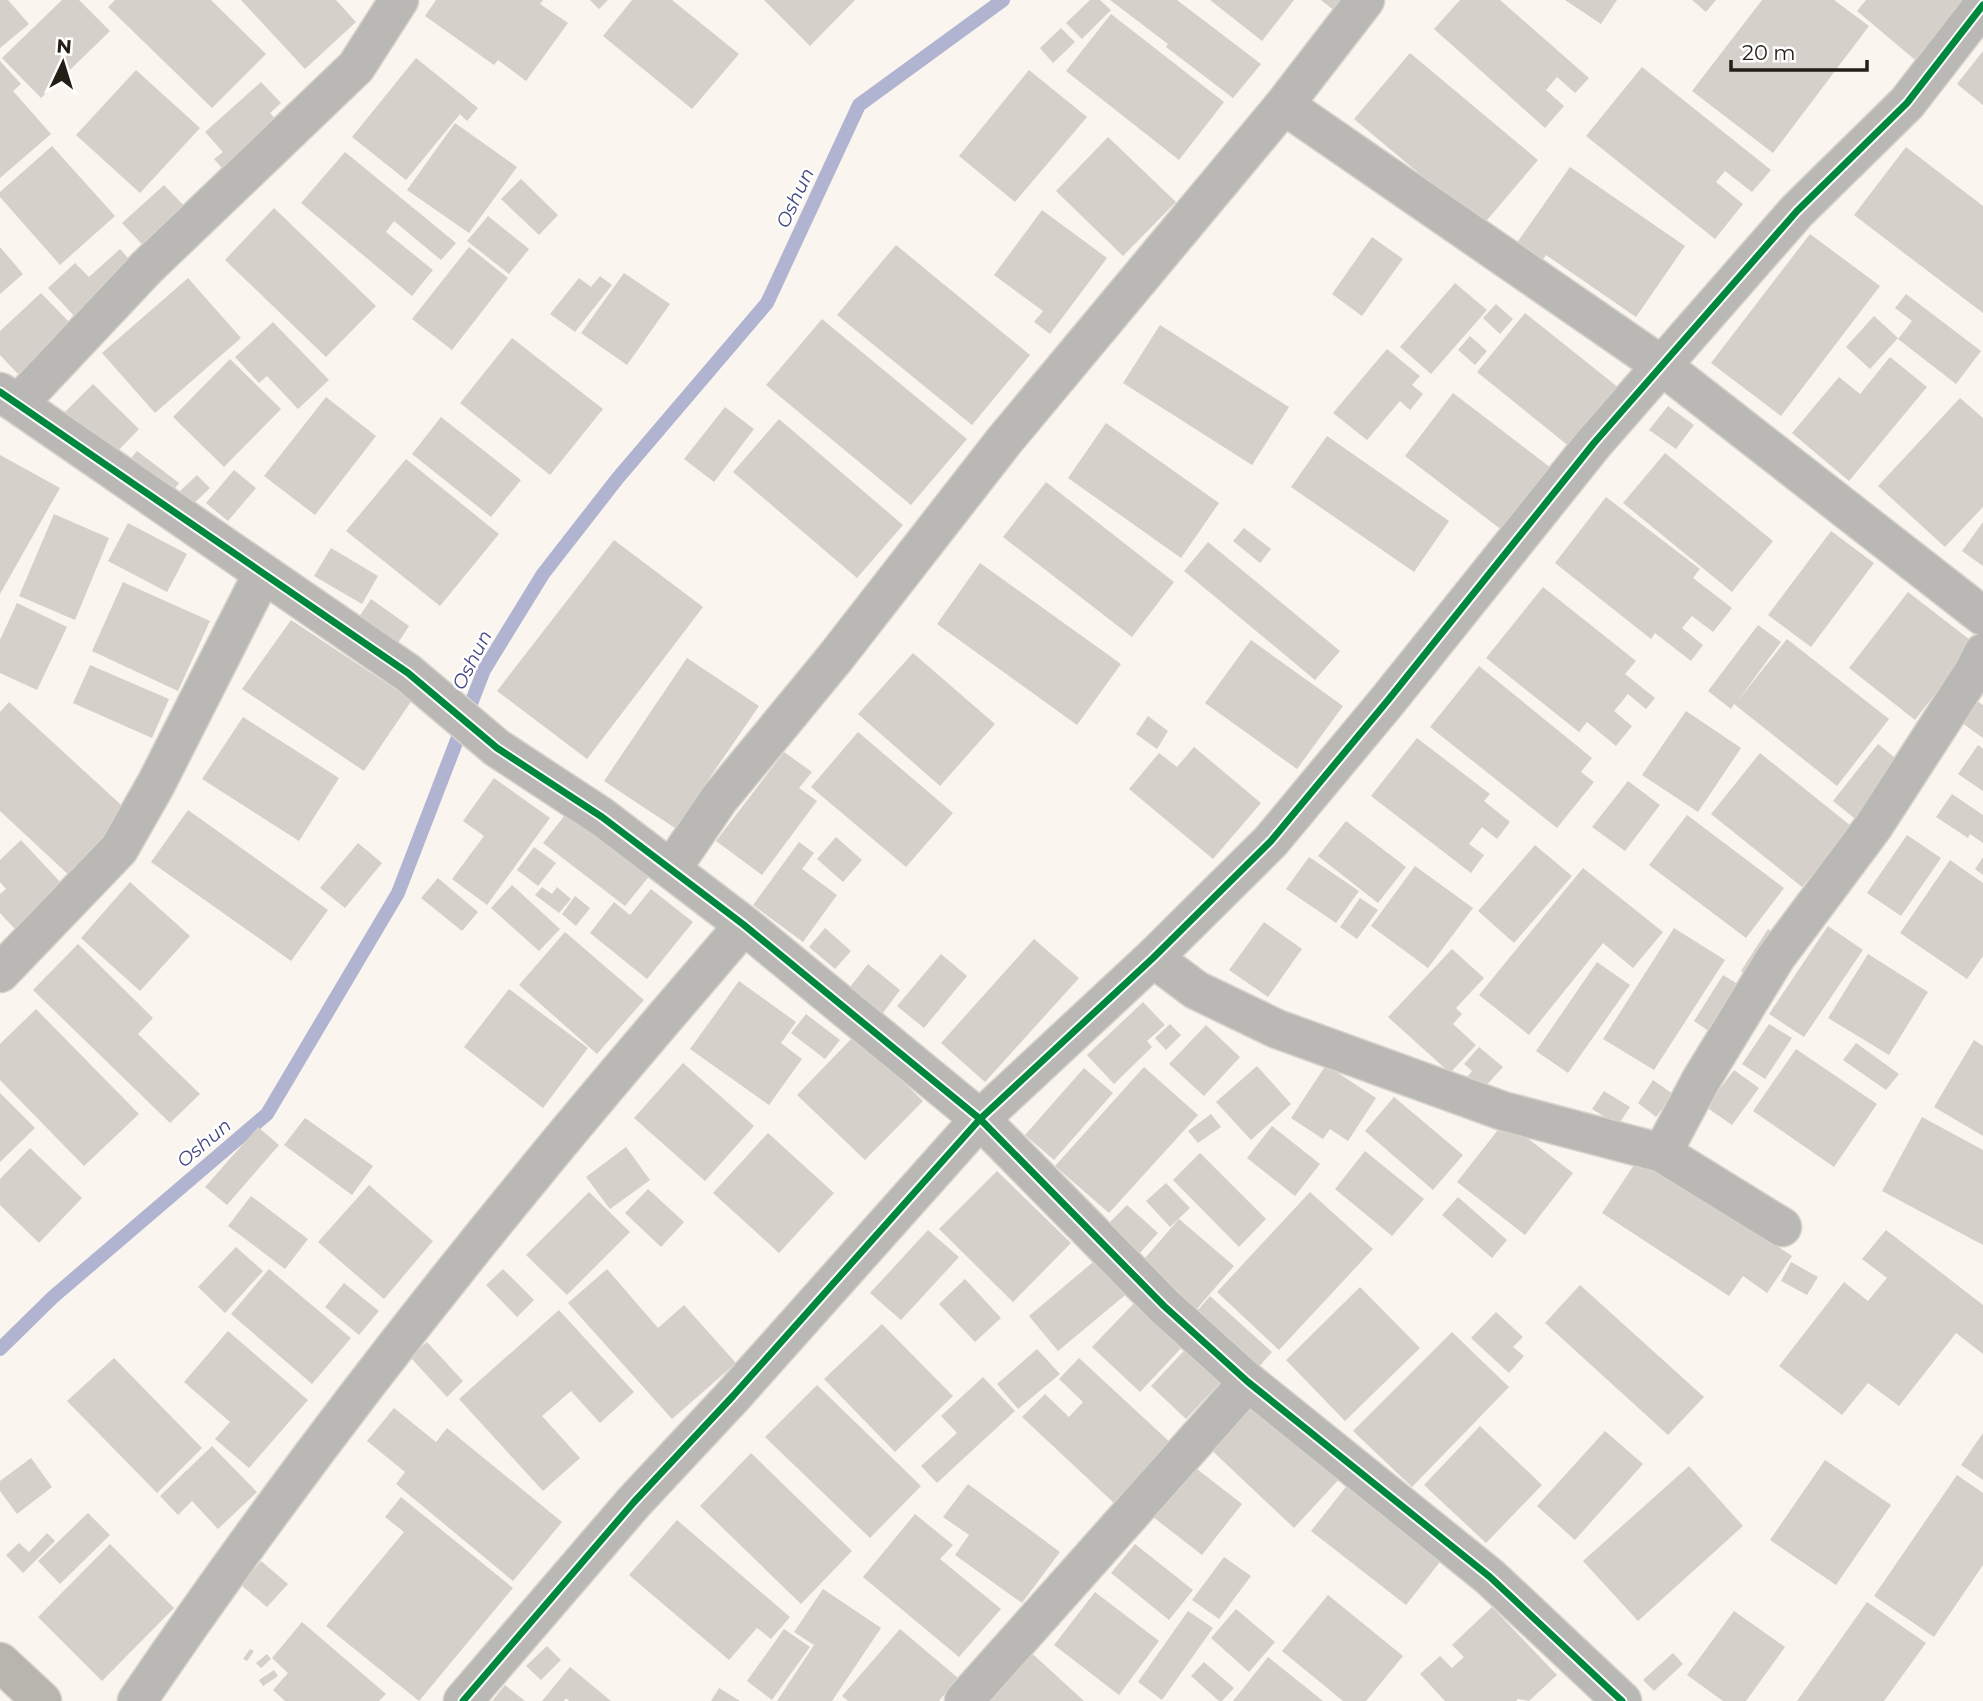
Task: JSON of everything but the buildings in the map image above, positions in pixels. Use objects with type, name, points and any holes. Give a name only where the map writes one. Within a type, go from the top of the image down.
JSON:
[{"type":"highway","points":[[0,1662],[43,1701]]},
{"type":"street","points":[[399,0],[356,67],[9,398],[408,673],[497,748],[602,817],[744,925],[979,1119],[1164,1306],[1248,1382],[1490,1577],[1622,1701]]},
{"type":"street","points":[[672,869],[719,799],[835,658],[996,452],[1284,105],[1365,0]]},
{"type":"street","points":[[463,1701],[634,1502],[979,1119],[1153,958],[1271,841],[1389,699],[1594,443],[1797,211],[1907,103],[1983,5]]},
{"type":"street","points":[[1284,105],[1661,365],[1983,616]]},
{"type":"street","points":[[0,973],[119,849],[156,785],[263,573]]},
{"type":"street","points":[[1662,1153],[1701,1080],[1776,957],[1874,827],[1983,653]]},
{"type":"street","points":[[137,1701],[215,1585],[404,1335],[532,1175],[744,925]]},
{"type":"street","points":[[1153,958],[1196,990],[1277,1030],[1503,1111],[1662,1153],[1782,1227]]},
{"type":"street","points":[[964,1701],[1248,1382]]},
{"type":"waterway","name":"Oshun","points":[[0,1349],[53,1297],[267,1114],[398,893],[484,670],[543,574],[617,479],[767,303],[859,105],[1003,0]]},
{"type":"cycle path","points":[[463,1701],[634,1502],[733,1396],[980,1119],[1153,958],[1271,841],[1389,699],[1594,443],[1797,211],[1907,103],[1983,5]]},
{"type":"cycle path","points":[[0,392],[408,673],[497,748],[602,817],[744,925],[980,1119],[1164,1306],[1248,1382],[1490,1577],[1622,1701]]}]
